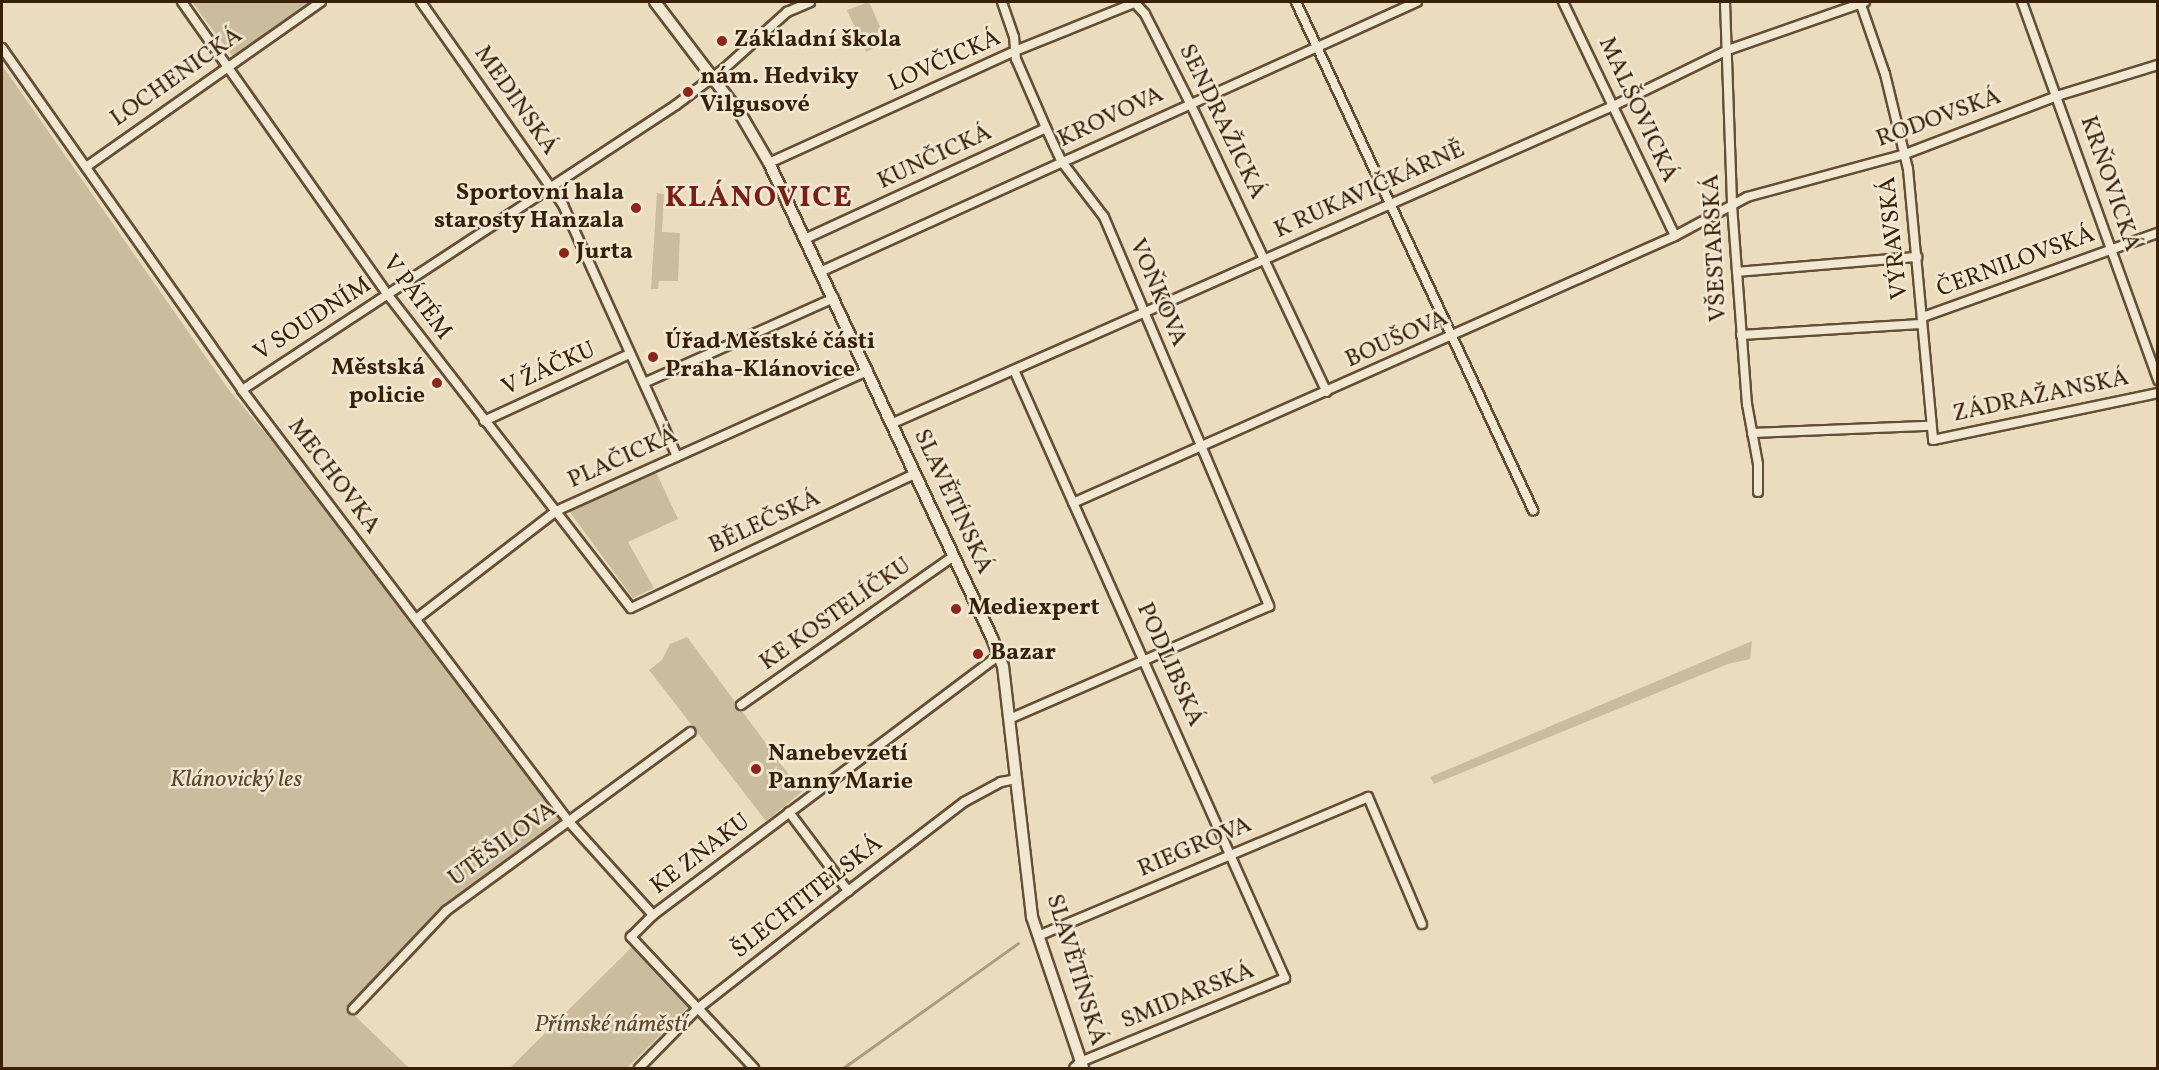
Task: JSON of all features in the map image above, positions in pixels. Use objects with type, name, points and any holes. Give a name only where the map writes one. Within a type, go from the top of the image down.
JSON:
[{"type":"street","name":"V PÁTÉM","points":[[182,2],[388,295],[631,608]]},
{"type":"street","name":"LOCHENICKÁ","points":[[86,167],[321,2]]},
{"type":"street","name":"MEDINSKÁ","points":[[421,2],[552,187],[677,456]]},
{"type":"street","name":"SLAVĚTÍNSKÁ","points":[[655,2],[712,78],[769,163],[807,238],[999,655],[1009,719],[1032,917],[1079,1066]]},
{"type":"street","name":"V SOUDNÍM","points":[[242,390],[676,105],[712,78],[787,12],[810,2]]},
{"type":"street","name":"VOŇKOVA","points":[[1002,2],[1015,51],[1046,128],[1062,162],[1104,217],[1269,606],[1146,660]]},
{"type":"street","name":"LOVČICKÁ","points":[[769,163],[1015,51],[1136,2]]},
{"type":"street","name":"SENDRAŽICKÁ","points":[[1136,2],[1145,14],[1266,258],[1327,392]]},
{"type":"street","points":[[1296,2],[1533,510]]},
{"type":"street","name":"KROVOVA","points":[[822,271],[1417,2]]},
{"type":"street","name":"MALŠOVICKÁ","points":[[1563,2],[1675,236]]},
{"type":"street","name":"VŠESTARSKÁ","points":[[1725,2],[1732,205],[1741,335],[1758,492]]},
{"type":"street","name":"K RUKAVIČKÁRNĚ","points":[[892,423],[1613,106],[1728,50],[1862,2]]},
{"type":"street","name":"VÝRAVSKÁ","points":[[1862,2],[1885,75],[1905,154],[1917,257],[1933,440]]},
{"type":"street","name":"KRŇOVICKÁ","points":[[2022,2],[2157,380]]},
{"type":"street","name":"MECHOVKA","points":[[2,48],[242,390],[570,823],[653,915]]},
{"type":"street","name":"RODOVSKÁ","points":[[1732,205],[1747,197],[1905,154],[2057,96],[2157,64]]},
{"type":"street","name":"KUNČICKÁ","points":[[807,238],[1046,128]]},
{"type":"street","name":"BOUŠOVA","points":[[1073,503],[1675,236],[1732,205]]},
{"type":"street","name":"ČERNILOVSKÁ","points":[[1741,335],[1922,321],[2157,233]]},
{"type":"street","points":[[1737,272],[1917,257]]},
{"type":"street","points":[[644,383],[834,298]]},
{"type":"street","name":"V ŽÁČKU","points":[[484,421],[630,354]]},
{"type":"street","name":"PODLIBSKÁ","points":[[1014,370],[1146,660],[1285,978]]},
{"type":"street","name":"PLAČICKÁ","points":[[416,619],[556,511],[868,371]]},
{"type":"street","name":"ZÁDRAŽANSKÁ","points":[[1933,440],[2157,393]]},
{"type":"street","points":[[1752,433],[1930,426]]},
{"type":"street","name":"BĚLEČSKÁ","points":[[631,608],[916,473]]},
{"type":"street","name":"KE KOSTELÍČKU","points":[[741,705],[954,556]]},
{"type":"street","name":"KE ZNAKU","points":[[697,1009],[631,937],[653,915],[999,655]]},
{"type":"street","points":[[1009,719],[1146,660]]},
{"type":"street","name":"UTĚŠILOVA","points":[[353,1009],[446,910],[570,823],[579,812],[691,732]]},
{"type":"street","name":"ŠLECHTITELSKÁ","points":[[639,1068],[697,1009],[964,802],[1001,782],[1016,779]]},
{"type":"street","name":"RIEGROVA","points":[[1038,936],[1368,797],[1422,924]]},
{"type":"street","points":[[789,812],[848,891]]},
{"type":"street","name":"SMIDARSKÁ","points":[[1079,1066],[1285,978]]},
{"type":"street","points":[[697,1009],[754,1068]]},
{"type":"green space","points":[[192,2],[311,2],[233,57]]},
{"type":"green space","points":[[869,2],[887,42],[866,52],[847,10]]},
{"type":"green space","name":"Klánovický les","points":[[2,65],[226,386],[284,456],[562,822],[444,905],[355,1001],[350,1011],[409,1068],[2,1068]]},
{"type":"green space","points":[[657,193],[664,194],[662,232],[680,233],[678,281],[659,281],[658,289],[651,289]]},
{"type":"green space","points":[[656,472],[678,519],[628,542],[654,588],[633,598],[569,511]]},
{"type":"green space","points":[[687,637],[802,792],[766,821],[649,670],[662,660],[670,644]]},
{"type":"green space","points":[[1752,641],[1750,659],[1728,664],[1434,784],[1430,777]]},
{"type":"green space","name":"Přímské náměstí","points":[[632,947],[688,1007],[627,1068],[510,1068]]},
{"type":"waterway","points":[[843,1068],[1018,943]]},
{"type":"place","name":"Základní škola","points":[[722,41]]},
{"type":"place","name":"nám. Hedviky Vilgusové","points":[[688,92]]},
{"type":"place","name":"Sportovní hala starosty Hanzala","points":[[636,208]]},
{"type":"place","name":"Jurta","points":[[564,253]]},
{"type":"place","name":"Úřad Městské části Praha-Klánovice","points":[[653,357]]},
{"type":"place","name":"Městská policie","points":[[437,383]]},
{"type":"place","name":"Mediexpert","points":[[956,609]]},
{"type":"place","name":"Bazar","points":[[978,654]]},
{"type":"place","name":"Nanebevzetí Panny Marie","points":[[756,769]]},
{"type":"district","name":"KLÁNOVICE","points":[[759,198]]}]
